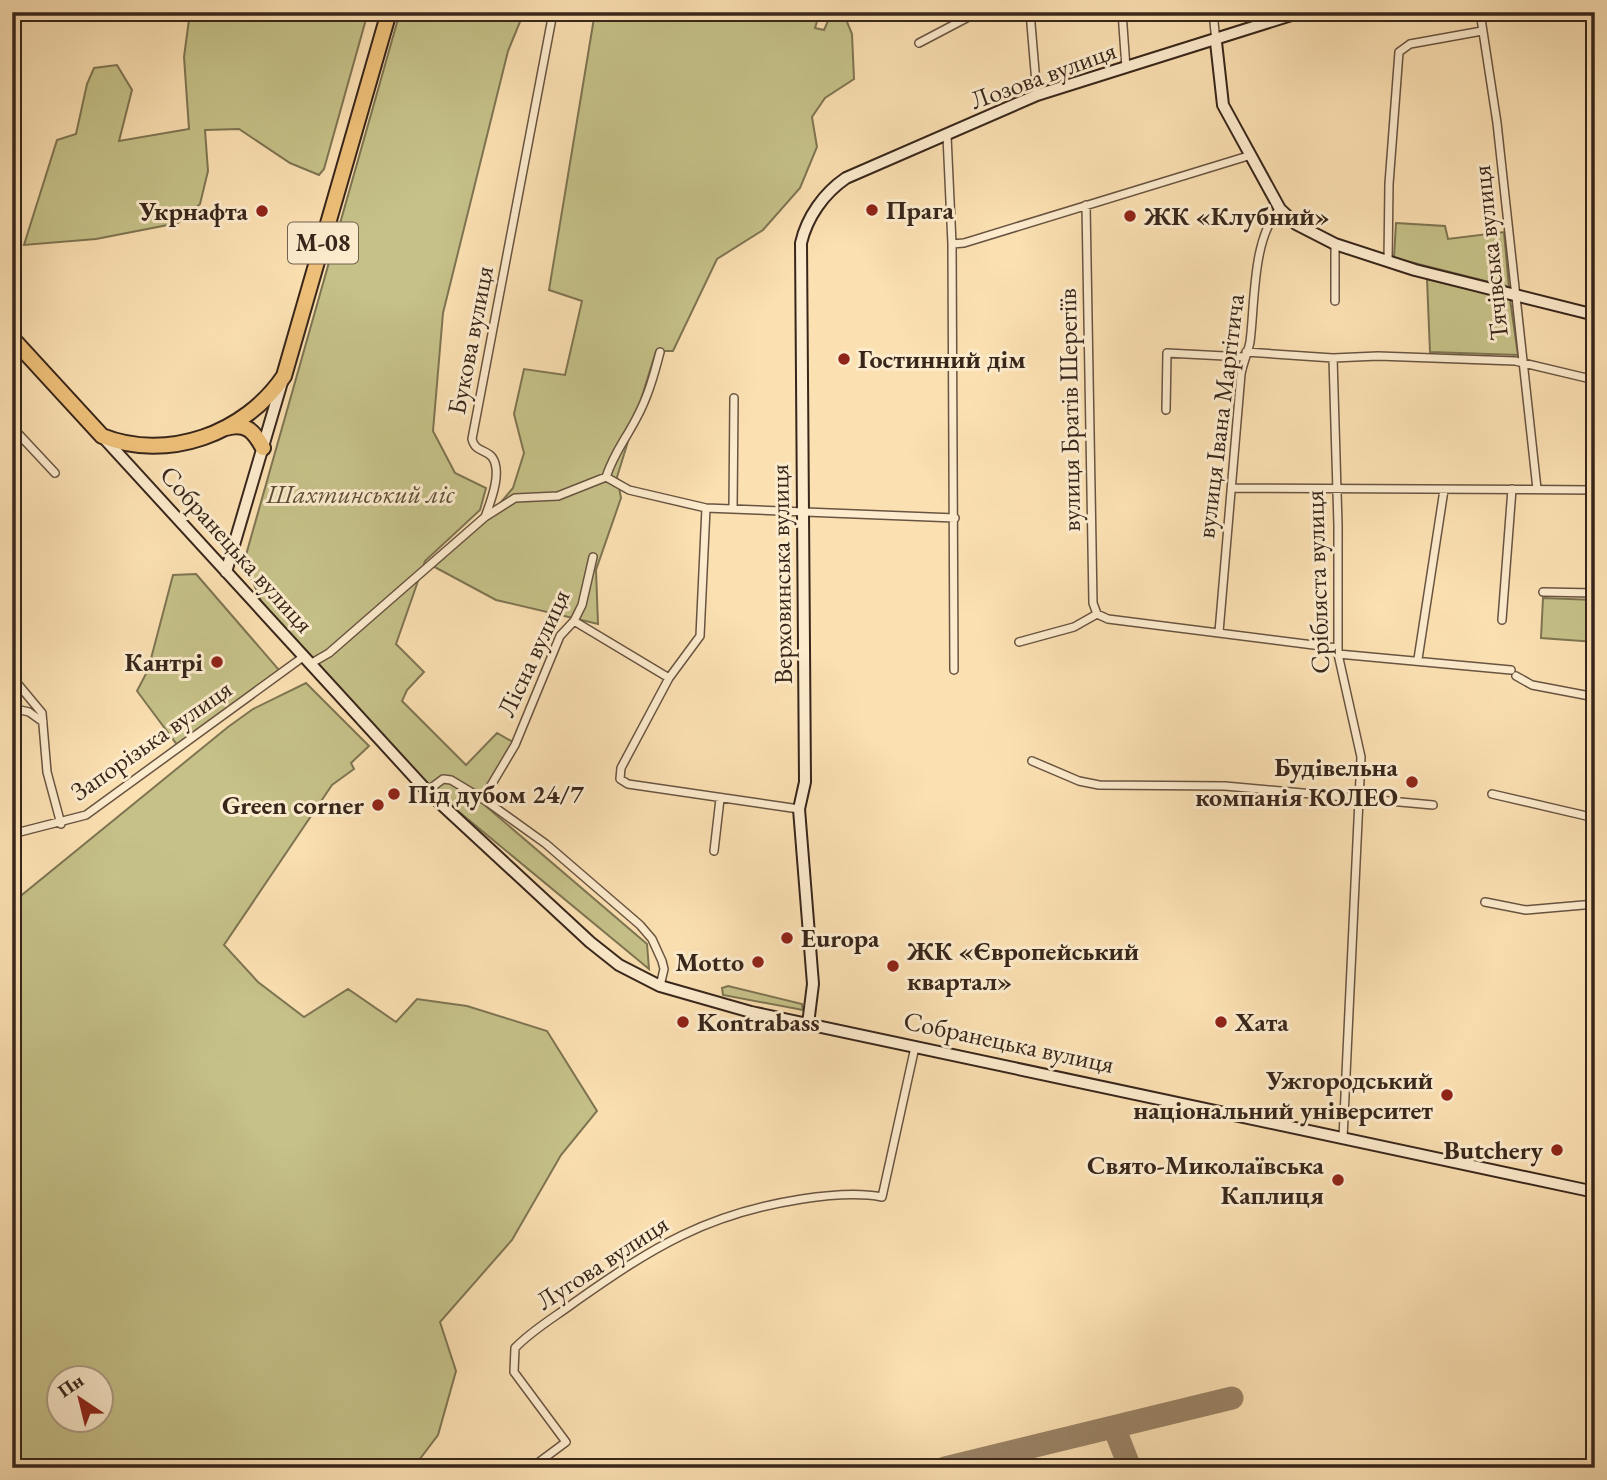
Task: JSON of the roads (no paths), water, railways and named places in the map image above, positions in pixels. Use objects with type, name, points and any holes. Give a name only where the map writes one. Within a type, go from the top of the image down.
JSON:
[{"type":"highway","name":"М-08","points":[[102,436],[118,443],[155,447],[184,444],[218,431],[266,398],[284,376],[389,12]]},
{"type":"highway","name":"Собранецька вулиця","points":[[12,338],[102,436]]},
{"type":"highway","points":[[218,431],[237,425],[247,427],[263,448]]},
{"type":"main road","name":"Лозова вулиця","points":[[884,162],[1037,95],[1216,41],[1301,12]]},
{"type":"main road","points":[[1216,41],[1223,105],[1248,156],[1280,209],[1296,225],[1335,244],[1388,262],[1595,316]]},
{"type":"main road","name":"Верховинська вулиця","points":[[808,1024],[813,984],[799,809],[805,790],[802,238],[815,212],[835,186],[884,162]]},
{"type":"main road","points":[[226,572],[284,376]]},
{"type":"main road","name":"Собранецька вулиця","points":[[102,436],[427,791],[590,942],[619,965],[660,986],[720,1005],[1595,1192]]},
{"type":"street","points":[[919,43],[978,12]]},
{"type":"street","points":[[1030,12],[1037,95]]},
{"type":"street","points":[[1122,12],[1126,68]]},
{"type":"street","points":[[1213,12],[1216,41]]},
{"type":"street","name":"Тячівська вулиця","points":[[1480,12],[1497,123],[1537,489]]},
{"type":"street","name":"Букова вулиця","points":[[306,661],[329,653],[485,517],[493,494],[495,464],[492,457],[476,448],[472,439],[552,18]]},
{"type":"street","points":[[1388,262],[1389,184],[1399,52],[1410,44],[1482,31]]},
{"type":"street","points":[[947,136],[955,518],[954,670]]},
{"type":"street","points":[[951,244],[964,243],[1248,156]]},
{"type":"street","name":"вулиця Братів Шерегіїв","points":[[1087,205],[1093,603],[1097,614]]},
{"type":"street","name":"вулиця Івана Маргітича","points":[[1219,632],[1245,354],[1263,245],[1272,219],[1280,209]]},
{"type":"street","points":[[1335,244],[1335,301]]},
{"type":"street","points":[[485,517],[506,502],[558,496],[606,477],[617,448],[636,421],[652,385],[660,352]]},
{"type":"street","points":[[1166,410],[1167,353],[1333,358],[1378,356],[1523,362],[1595,380]]},
{"type":"street","name":"Срібляста вулиця","points":[[1333,358],[1338,651],[1342,686],[1359,743],[1359,800],[1343,1138]]},
{"type":"street","points":[[733,509],[734,398]]},
{"type":"street","points":[[12,427],[55,473]]},
{"type":"street","points":[[606,477],[629,490],[706,508],[955,518]]},
{"type":"street","points":[[1234,488],[1595,490]]},
{"type":"street","points":[[1502,620],[1512,489]]},
{"type":"street","points":[[1418,659],[1444,490]]},
{"type":"street","points":[[493,494],[506,502]]},
{"type":"street","points":[[706,508],[700,636],[669,678],[621,768],[620,779],[628,785],[799,809]]},
{"type":"street","name":"Лісна вулиця","points":[[486,800],[490,787],[515,745],[560,636],[574,621],[582,605],[593,557]]},
{"type":"street","points":[[1543,592],[1595,593]]},
{"type":"street","points":[[1019,642],[1073,627],[1097,614],[1108,619],[1514,673],[1532,685],[1595,697]]},
{"type":"street","points":[[574,621],[669,678]]},
{"type":"street","name":"Запорізька вулиця","points":[[12,834],[86,816],[306,661]]},
{"type":"street","points":[[12,677],[39,706],[51,794],[61,824]]},
{"type":"street","points":[[12,708],[19,708],[43,722]]},
{"type":"street","points":[[1032,761],[1079,781],[1099,785],[1225,786],[1433,805]]},
{"type":"street","points":[[427,791],[443,779],[486,800],[546,844],[646,930],[664,968],[660,986]]},
{"type":"street","points":[[1492,794],[1595,818]]},
{"type":"street","points":[[714,851],[720,799]]},
{"type":"street","points":[[1485,902],[1525,910],[1595,904]]},
{"type":"street","name":"Лугова вулиця","points":[[531,1468],[566,1442],[514,1372],[515,1348],[660,1244],[697,1226],[761,1206],[829,1195],[883,1197],[915,1047]]},
{"type":"place","name":"Прага","points":[[872,210]]},
{"type":"place","name":"Укрнафта","points":[[262,211]]},
{"type":"place","name":"ЖК «Клубний»","points":[[1130,216]]},
{"type":"place","name":"Гостинний дім","points":[[844,359]]},
{"type":"place","name":"Кантрі","points":[[217,662]]},
{"type":"place","name":"Будівельна компанія КОЛЕО","points":[[1412,782]]},
{"type":"place","name":"Під дубом 24/7","points":[[394,794]]},
{"type":"place","name":"Green corner","points":[[378,805]]},
{"type":"place","name":"Europa","points":[[787,938]]},
{"type":"place","name":"Motto","points":[[758,962]]},
{"type":"place","name":"ЖК «Європейський квартал»","points":[[893,966]]},
{"type":"place","name":"Kontrabass","points":[[683,1022]]},
{"type":"place","name":"Хата","points":[[1221,1022]]},
{"type":"place","name":"Ужгородський національний університет","points":[[1447,1095]]},
{"type":"place","name":"Butchery","points":[[1557,1150]]},
{"type":"place","name":"Свято-Миколаївська Каплиця","points":[[1338,1180]]},
{"type":"park label","name":"Шахтинський ліс","points":[[360,494]]}]
